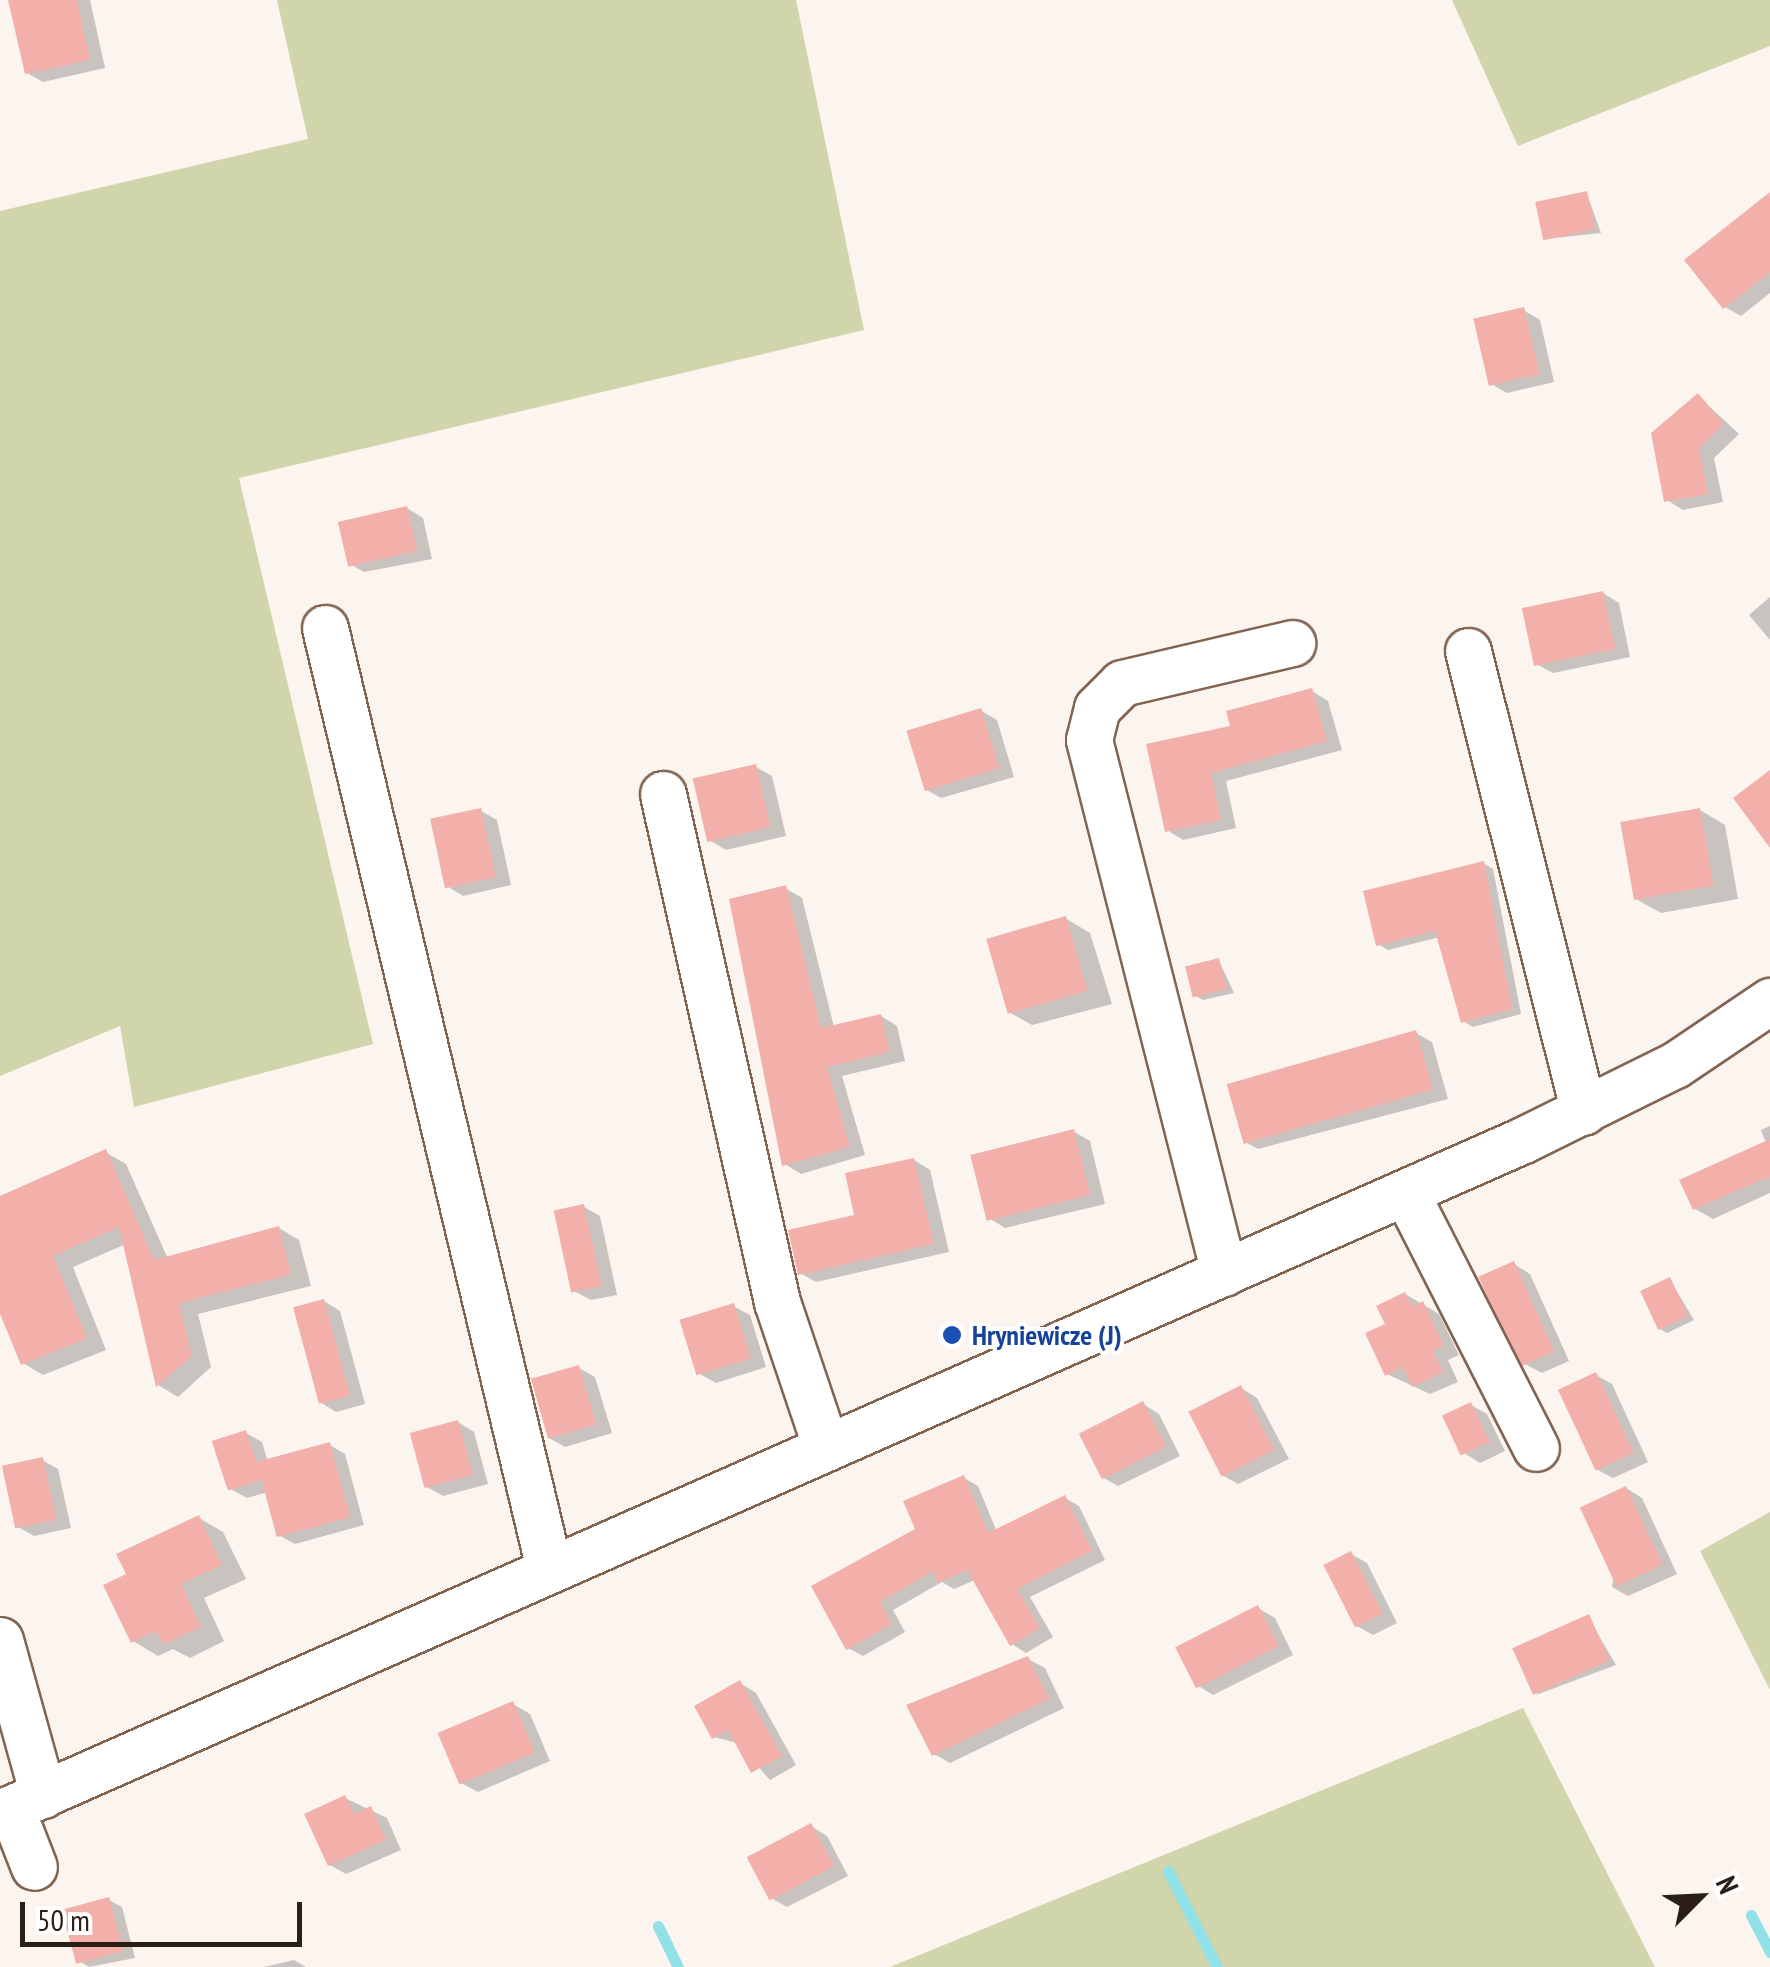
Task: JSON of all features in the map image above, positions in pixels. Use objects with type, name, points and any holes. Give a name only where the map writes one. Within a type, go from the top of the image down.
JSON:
[{"type":"street","points":[[325,628],[549,1568]]},
{"type":"street","points":[[1224,1274],[1089,740],[1098,708],[1122,682],[1292,643]]},
{"type":"street","points":[[1468,651],[1584,1112]]},
{"type":"street","points":[[663,794],[776,1302],[826,1448]]},
{"type":"street","points":[[18,1805],[1584,1112],[1770,1001]]},
{"type":"street","points":[[1406,1193],[1536,1448]]},
{"type":"street","points":[[0,1640],[18,1805],[34,1867]]},
{"type":"green space","points":[[277,0],[796,0],[864,330],[239,478],[373,1044],[134,1107],[120,1026],[0,1076],[0,211],[308,139]]},
{"type":"green space","points":[[1452,0],[1770,0],[1770,46],[1518,146]]},
{"type":"green space","points":[[1770,1512],[1770,1690],[1700,1551]]},
{"type":"green space","points":[[1523,1708],[1655,1967],[890,1967]]},
{"type":"building","points":[[8,0],[77,0],[90,60],[25,74]]},
{"type":"building","points":[[1587,191],[1595,229],[1543,240],[1535,202]]},
{"type":"building","points":[[1770,192],[1770,272],[1723,309],[1684,260]]},
{"type":"building","points":[[1524,307],[1540,374],[1489,386],[1473,319]]},
{"type":"building","points":[[1698,393],[1724,424],[1699,448],[1708,494],[1664,502],[1651,433]]},
{"type":"building","points":[[407,506],[417,551],[348,567],[338,522]]},
{"type":"building","points":[[1603,591],[1615,649],[1534,666],[1522,608]]},
{"type":"building","points":[[1312,688],[1327,741],[1211,773],[1221,820],[1165,832],[1146,744],[1230,726],[1226,711]]},
{"type":"building","points":[[981,708],[999,768],[925,791],[906,731]]},
{"type":"building","points":[[756,764],[771,827],[707,842],[693,779]]},
{"type":"building","points":[[1770,770],[1770,848],[1733,798]]},
{"type":"building","points":[[481,808],[496,877],[445,888],[430,819]]},
{"type":"building","points":[[1700,808],[1714,886],[1634,900],[1620,822]]},
{"type":"building","points":[[1484,861],[1512,1009],[1461,1023],[1435,931],[1376,946],[1363,891]]},
{"type":"building","points":[[786,885],[821,1028],[881,1014],[890,1052],[827,1067],[850,1147],[782,1166],[729,899]]},
{"type":"building","points":[[1066,916],[1087,991],[1008,1014],[986,939]]},
{"type":"building","points":[[1219,958],[1227,989],[1193,998],[1185,966]]},
{"type":"building","points":[[1416,1030],[1433,1090],[1244,1144],[1227,1084]]},
{"type":"building","points":[[1074,1129],[1090,1195],[987,1221],[970,1155]]},
{"type":"building","points":[[1770,1139],[1770,1176],[1693,1210],[1679,1180]]},
{"type":"building","points":[[106,1149],[154,1260],[279,1226],[291,1275],[179,1303],[192,1356],[156,1387],[119,1227],[53,1256],[87,1338],[21,1365],[0,1314],[0,1196]]},
{"type":"building","points":[[914,1158],[934,1244],[798,1275],[788,1230],[854,1215],[845,1173]]},
{"type":"building","points":[[584,1204],[601,1286],[571,1293],[554,1210]]},
{"type":"building","points":[[1514,1261],[1554,1351],[1519,1367],[1478,1277]]},
{"type":"building","points":[[1670,1277],[1688,1316],[1658,1330],[1640,1291]]},
{"type":"building","points":[[1405,1292],[1412,1307],[1423,1301],[1444,1346],[1433,1351],[1443,1372],[1412,1387],[1403,1367],[1385,1376],[1365,1333],[1385,1324],[1376,1306]]},
{"type":"building","points":[[324,1299],[350,1396],[319,1404],[293,1307]]},
{"type":"building","points":[[734,1303],[751,1358],[696,1375],[679,1320]]},
{"type":"building","points":[[579,1365],[596,1425],[548,1438],[531,1379]]},
{"type":"building","points":[[1596,1372],[1634,1453],[1596,1470],[1558,1390]]},
{"type":"building","points":[[1241,1385],[1274,1450],[1222,1477],[1188,1412]]},
{"type":"building","points":[[1143,1401],[1166,1446],[1102,1479],[1079,1434]]},
{"type":"building","points":[[1471,1402],[1490,1442],[1461,1455],[1442,1416]]},
{"type":"building","points":[[458,1420],[473,1475],[424,1488],[410,1433]]},
{"type":"building","points":[[246,1430],[262,1479],[228,1491],[212,1441]]},
{"type":"building","points":[[330,1442],[350,1517],[277,1537],[257,1462]]},
{"type":"building","points":[[43,1457],[56,1520],[15,1528],[2,1466]]},
{"type":"building","points":[[964,1475],[988,1533],[1065,1495],[1092,1551],[1017,1589],[1040,1628],[1010,1646],[967,1570],[938,1583],[933,1571],[880,1602],[892,1624],[846,1650],[811,1586],[915,1529],[903,1501]]},
{"type":"building","points":[[1626,1486],[1663,1565],[1617,1586],[1580,1508]]},
{"type":"building","points":[[199,1515],[222,1565],[181,1584],[201,1627],[163,1645],[156,1631],[131,1643],[103,1585],[126,1574],[116,1554]]},
{"type":"building","points":[[1351,1551],[1383,1613],[1355,1627],[1323,1565]]},
{"type":"building","points":[[1258,1605],[1279,1646],[1196,1688],[1175,1647]]},
{"type":"building","points":[[1589,1614],[1610,1661],[1533,1695],[1512,1648]]},
{"type":"building","points":[[1028,1656],[1049,1699],[932,1756],[906,1705]]},
{"type":"building","points":[[740,1680],[782,1756],[751,1773],[728,1730],[712,1739],[694,1706]]},
{"type":"building","points":[[513,1701],[535,1753],[459,1785],[438,1733]]},
{"type":"building","points":[[345,1795],[354,1814],[371,1806],[386,1840],[328,1866],[304,1814]]},
{"type":"building","points":[[811,1823],[834,1866],[770,1901],[747,1857]]},
{"type":"building","points":[[109,1897],[123,1951],[76,1964],[62,1910]]},
{"type":"waterway","points":[[1168,1871],[1217,1967]]},
{"type":"waterway","points":[[1751,1915],[1770,1952]]},
{"type":"waterway","points":[[658,1926],[678,1967]]},
{"type":"place","name":"Hryniewicze (J)","points":[[952,1335]]}]
